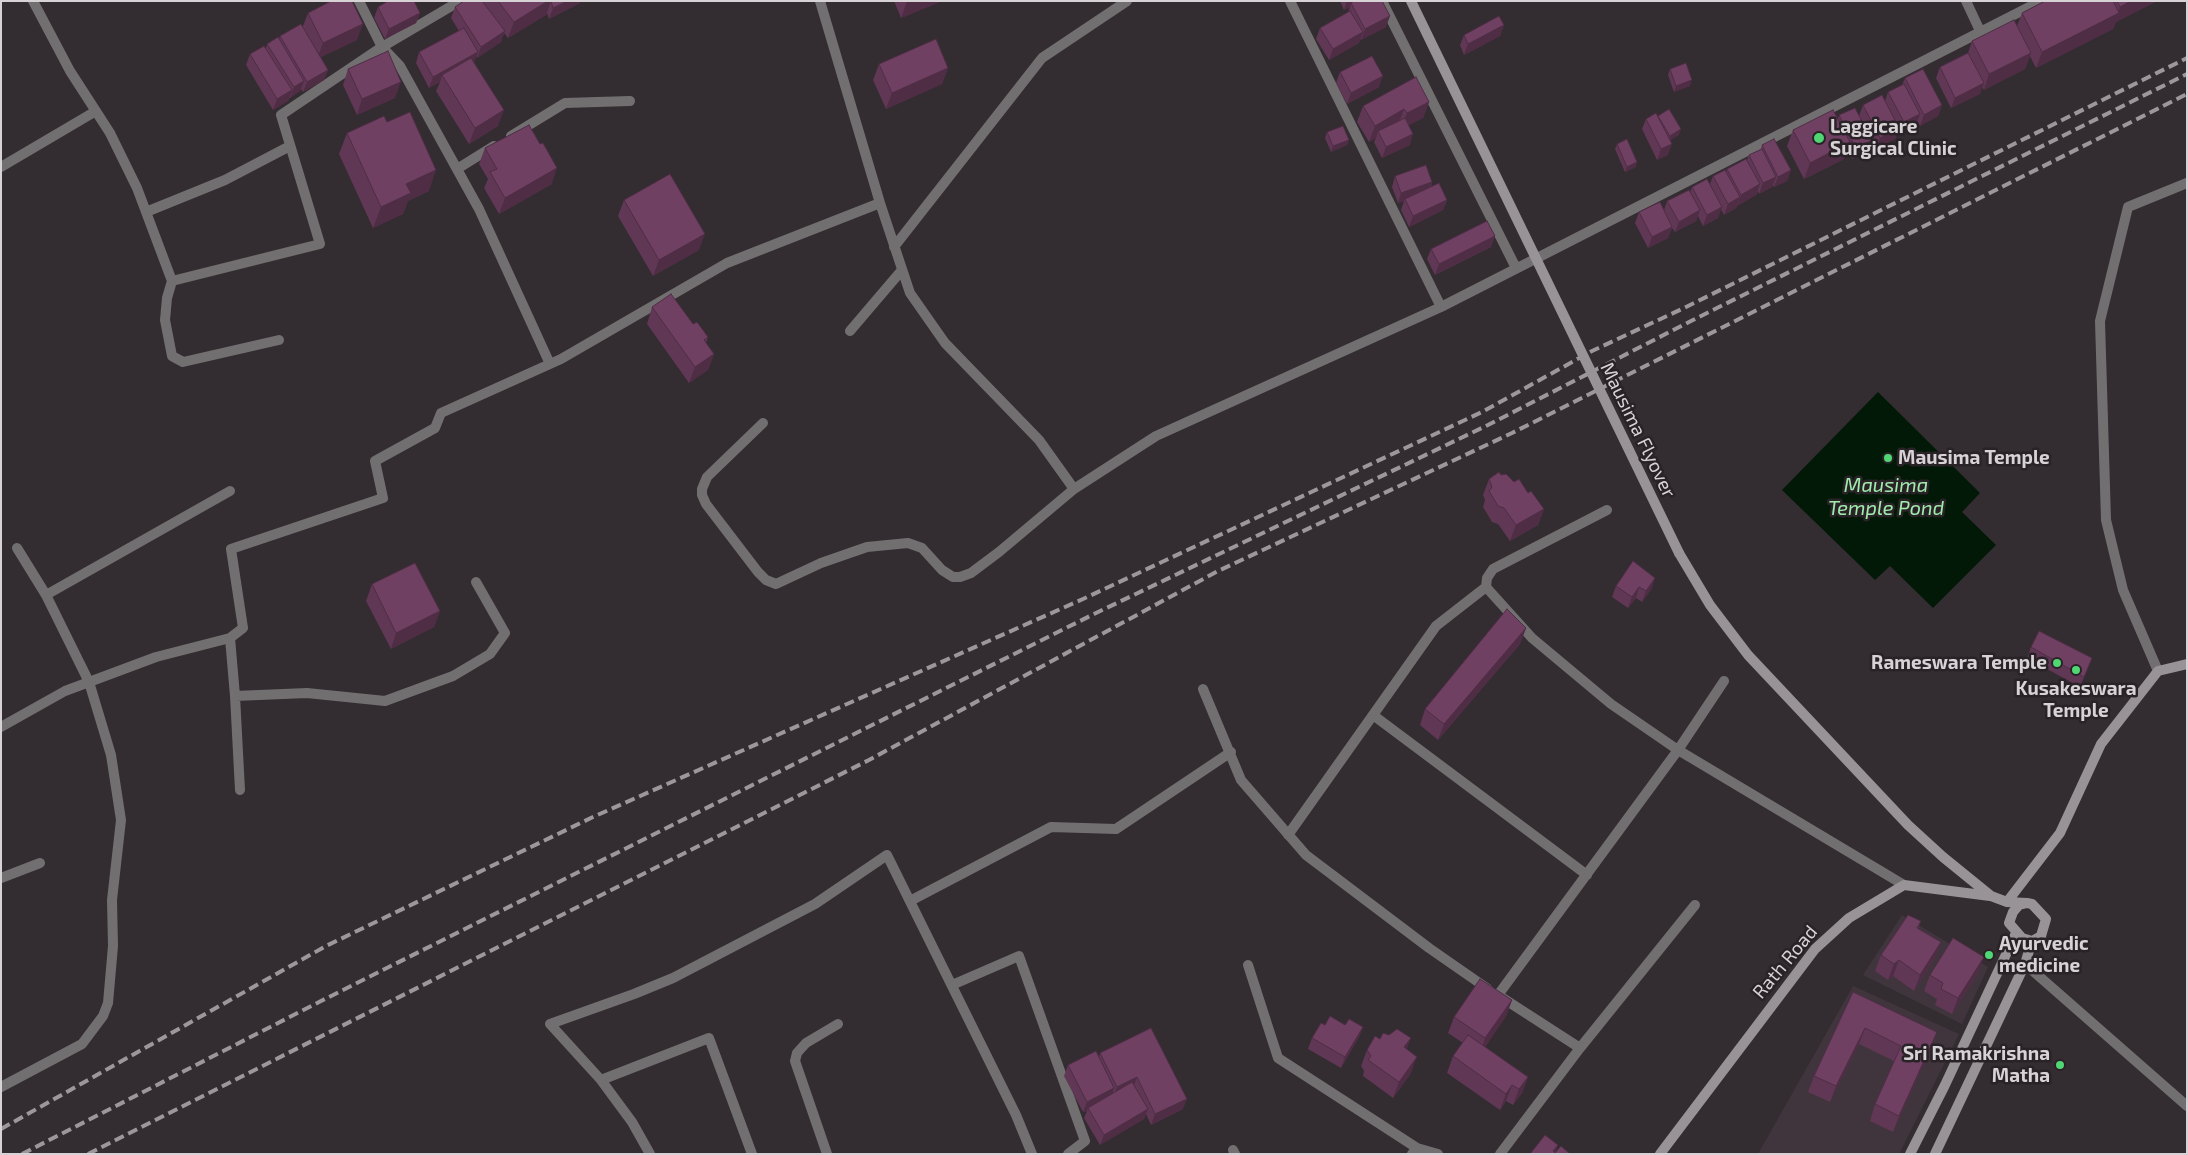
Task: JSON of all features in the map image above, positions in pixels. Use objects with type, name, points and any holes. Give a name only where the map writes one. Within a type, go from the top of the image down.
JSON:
[{"type":"main road","name":"Mausima Flyover","points":[[1411,1],[1679,553],[1710,605],[1748,655],[1908,825],[1942,857],[1991,896]]},
{"type":"main road","points":[[2007,902],[2060,833],[2101,744],[2158,671],[2187,664]]},
{"type":"main road","points":[[1904,885],[1991,896],[2007,902],[2032,904],[2046,919],[2041,936],[2032,941],[2025,964],[1935,1154]]},
{"type":"main road","name":"Rath Road","points":[[1660,1154],[1815,948],[1849,918],[1904,885]]},
{"type":"main road","points":[[2027,903],[2020,905],[2013,912],[2009,923],[2022,938],[2032,941]]},
{"type":"main road","points":[[1910,1154],[1945,1085],[2016,933]]},
{"type":"street","points":[[33,1],[70,71],[110,132],[137,188],[172,281],[167,298],[165,320],[172,356],[183,362],[279,340]]},
{"type":"street","points":[[359,1],[382,47],[400,66],[479,209],[550,364]]},
{"type":"street","points":[[172,281],[320,244],[281,115],[382,47],[460,1]]},
{"type":"street","points":[[820,1],[880,203],[910,293],[945,343],[1039,440],[1074,489]]},
{"type":"street","points":[[894,247],[1042,58],[1127,1]]},
{"type":"street","points":[[1290,1],[1440,307]]},
{"type":"street","points":[[1382,1],[1516,268]]},
{"type":"street","points":[[1966,1],[1981,33]]},
{"type":"street","points":[[763,423],[708,477],[702,489],[702,495],[706,504],[766,580],[776,584],[821,563],[867,547],[908,543],[922,548],[942,570],[953,577],[960,577],[971,573],[999,552],[1074,489],[1156,436],[1440,307],[2041,1]]},
{"type":"street","points":[[457,169],[565,103],[630,101]]},
{"type":"street","points":[[1,167],[96,111]]},
{"type":"street","points":[[146,212],[225,180],[290,146]]},
{"type":"street","points":[[2158,671],[2123,590],[2106,520],[2100,321],[2128,207],[2187,183]]},
{"type":"street","points":[[1,727],[65,691],[156,657],[230,638],[243,628],[231,549],[383,498],[374,461],[435,428],[441,413],[550,364],[727,264],[880,203]]},
{"type":"street","points":[[850,331],[902,270]]},
{"type":"street","points":[[46,596],[230,491]]},
{"type":"street","points":[[1288,835],[1436,626],[1486,587],[1487,578],[1494,569],[1607,510]]},
{"type":"street","points":[[1,1087],[82,1044],[94,1029],[108,1003],[113,946],[112,900],[121,820],[111,755],[89,682],[46,596],[17,548]]},
{"type":"street","points":[[235,696],[307,693],[385,701],[453,676],[490,654],[505,633],[476,582]]},
{"type":"street","points":[[1486,587],[1532,638],[1611,704],[1678,750],[1904,885]]},
{"type":"street","points":[[230,638],[240,790]]},
{"type":"street","points":[[1498,995],[1678,750],[1724,681]]},
{"type":"street","points":[[1203,689],[1231,752],[1241,780],[1288,835],[1314,861],[1429,948],[1580,1048]]},
{"type":"street","points":[[1373,714],[1587,875]]},
{"type":"street","points":[[910,901],[1052,827],[1116,829],[1231,752]]},
{"type":"street","points":[[650,1154],[632,1122],[600,1080],[550,1024],[673,978],[815,904],[887,854],[1016,1115],[1032,1154]]},
{"type":"street","points":[[1,878],[40,863]]},
{"type":"street","points":[[1500,1154],[1580,1048],[1696,905]]},
{"type":"street","points":[[952,985],[1019,956],[1085,1141],[1068,1154]]},
{"type":"street","points":[[2025,964],[2187,1106]]},
{"type":"street","points":[[1248,965],[1278,1058],[1414,1151],[1438,1154]]},
{"type":"street","points":[[826,1154],[795,1061],[797,1053],[806,1043],[838,1024]]},
{"type":"street","points":[[600,1080],[709,1038],[752,1154]]},
{"type":"shaded area","points":[[1902,915],[1988,967],[1962,1024],[1863,975]]},
{"type":"shaded area","points":[[1853,986],[1959,1034],[1899,1154],[1758,1154]]},
{"type":"water","name":"Mausima Temple Pond","points":[[1878,392],[1980,493],[1962,512],[1996,545],[1933,608],[1890,566],[1875,580],[1782,490]]},
{"type":"building","points":[[331,1],[352,1],[363,24],[323,43],[308,13]]},
{"type":"building","points":[[388,1],[414,1],[420,13],[389,29],[378,7]]},
{"type":"building","points":[[464,1],[482,1],[505,31],[481,47],[455,7]]},
{"type":"building","points":[[498,1],[548,1],[514,22]]},
{"type":"building","points":[[551,1],[567,1],[553,8]]},
{"type":"building","points":[[1354,1],[1382,1],[1390,16],[1365,29],[1351,3]]},
{"type":"building","points":[[2045,1],[2113,1],[2119,13],[2042,52],[2022,13]]},
{"type":"building","points":[[2117,1],[2131,1],[2120,7]]},
{"type":"building","points":[[1350,11],[1363,32],[1333,49],[1320,28]]},
{"type":"building","points":[[1499,16],[1504,25],[1468,44],[1464,35]]},
{"type":"building","points":[[2014,20],[2031,53],[1989,74],[1972,41]]},
{"type":"building","points":[[301,24],[328,70],[307,82],[280,36]]},
{"type":"building","points":[[464,28],[478,52],[433,77],[419,52]]},
{"type":"building","points":[[278,37],[304,81],[294,87],[267,44]]},
{"type":"building","points":[[936,39],[948,68],[892,93],[879,64]]},
{"type":"building","points":[[264,46],[292,90],[277,99],[250,54]]},
{"type":"building","points":[[388,51],[401,82],[362,99],[348,69]]},
{"type":"building","points":[[1968,53],[1984,83],[1955,98],[1940,67]]},
{"type":"building","points":[[1372,56],[1383,76],[1351,93],[1340,72]]},
{"type":"building","points":[[471,58],[504,110],[475,128],[442,75]]},
{"type":"building","points":[[1686,63],[1692,80],[1676,86],[1670,69]]},
{"type":"building","points":[[1923,69],[1942,105],[1924,115],[1905,78]]},
{"type":"building","points":[[1416,77],[1429,102],[1407,113],[1404,109],[1375,126],[1363,106]]},
{"type":"building","points":[[1904,84],[1920,114],[1904,122],[1888,92]]},
{"type":"building","points":[[1882,95],[1899,128],[1880,138],[1863,105]]},
{"type":"building","points":[[1855,108],[1872,140],[1856,148],[1839,115]]},
{"type":"building","points":[[1669,109],[1681,129],[1670,136],[1658,116]]},
{"type":"building","points":[[1833,110],[1850,142],[1810,163],[1793,130]]},
{"type":"building","points":[[410,112],[436,170],[406,184],[411,193],[381,207],[347,133],[384,116],[387,122]]},
{"type":"building","points":[[1656,113],[1672,144],[1661,149],[1646,119]]},
{"type":"building","points":[[1405,118],[1413,134],[1386,147],[1378,131]]},
{"type":"building","points":[[529,125],[540,144],[543,143],[557,168],[505,198],[490,172],[497,169],[485,148]]},
{"type":"building","points":[[1343,126],[1349,140],[1333,146],[1327,132]]},
{"type":"building","points":[[1627,139],[1637,162],[1627,167],[1617,144]]},
{"type":"building","points":[[1774,139],[1791,170],[1778,177],[1762,145]]},
{"type":"building","points":[[1762,149],[1776,177],[1763,183],[1749,155]]},
{"type":"building","points":[[1746,159],[1760,184],[1741,195],[1727,169]]},
{"type":"building","points":[[1426,165],[1432,182],[1401,193],[1395,176]]},
{"type":"building","points":[[1725,170],[1740,197],[1728,204],[1713,176]]},
{"type":"building","points":[[670,174],[705,234],[659,260],[624,200]]},
{"type":"building","points":[[1707,179],[1722,207],[1707,215],[1692,187]]},
{"type":"building","points":[[1439,183],[1447,200],[1413,216],[1405,199]]},
{"type":"building","points":[[1689,190],[1700,210],[1679,222],[1667,201]]},
{"type":"building","points":[[1660,202],[1672,227],[1652,237],[1639,212]]},
{"type":"building","points":[[1487,221],[1495,236],[1439,264],[1431,249]]},
{"type":"building","points":[[671,294],[693,324],[697,322],[708,337],[704,340],[714,354],[695,367],[652,307]]},
{"type":"building","points":[[1499,472],[1501,475],[1506,474],[1514,482],[1519,479],[1528,493],[1531,491],[1544,509],[1516,525],[1504,508],[1498,506],[1489,491],[1492,487],[1489,479]]},
{"type":"building","points":[[1633,561],[1655,578],[1646,591],[1639,587],[1632,597],[1616,586]]},
{"type":"building","points":[[415,563],[440,611],[396,633],[372,584]]},
{"type":"building","points":[[1507,609],[1526,628],[1444,724],[1425,709]]},
{"type":"building","points":[[2039,631],[2092,658],[2084,677],[2031,647]]},
{"type":"building","points":[[1908,915],[1921,921],[1917,928],[1941,942],[1920,975],[1899,960],[1894,964],[1881,955]]},
{"type":"building","points":[[1953,938],[1984,957],[1958,998],[1941,989],[1943,983],[1930,975]]},
{"type":"building","points":[[1480,979],[1512,1000],[1485,1038],[1454,1017]]},
{"type":"building","points":[[1853,992],[1937,1032],[1899,1116],[1875,1104],[1901,1046],[1865,1028],[1836,1086],[1814,1076]]},
{"type":"building","points":[[1330,1016],[1345,1025],[1349,1019],[1363,1027],[1345,1057],[1312,1038],[1321,1023],[1325,1025]]},
{"type":"building","points":[[1151,1028],[1187,1099],[1155,1114],[1137,1077],[1117,1087],[1100,1053]]},
{"type":"building","points":[[1397,1029],[1411,1038],[1404,1047],[1417,1057],[1399,1082],[1368,1060],[1371,1056],[1367,1050],[1375,1036],[1380,1039],[1383,1033],[1389,1035]]},
{"type":"building","points":[[1468,1035],[1528,1077],[1519,1089],[1512,1085],[1506,1094],[1453,1056]]},
{"type":"building","points":[[1096,1051],[1114,1088],[1087,1102],[1068,1065]]},
{"type":"building","points":[[1132,1082],[1148,1109],[1104,1135],[1088,1108]]},
{"type":"building","points":[[1545,1135],[1558,1145],[1553,1151],[1555,1153],[1561,1146],[1570,1154],[1530,1154]]},
{"type":"railway","points":[[1,1129],[326,946],[593,817],[1083,599],[1482,412],[1592,351],[1684,308],[2187,58]]},
{"type":"railway","points":[[22,1154],[321,1001],[1094,614],[1488,425],[1691,321],[2187,74]]},
{"type":"railway","points":[[88,1154],[869,760],[1218,571],[1512,433],[2187,94]]},
{"type":"place","name":"Laggicare Surgical Clinic","points":[[1819,138]]},
{"type":"place","name":"Mausima Temple","points":[[1888,458]]},
{"type":"place","name":"Rameswara Temple","points":[[2057,663]]},
{"type":"place","name":"Kusakeswara Temple","points":[[2076,670]]},
{"type":"place","name":"Ayurvedic medicine","points":[[1989,955]]},
{"type":"place","name":"Sri Ramakrishna Matha","points":[[2060,1065]]}]
